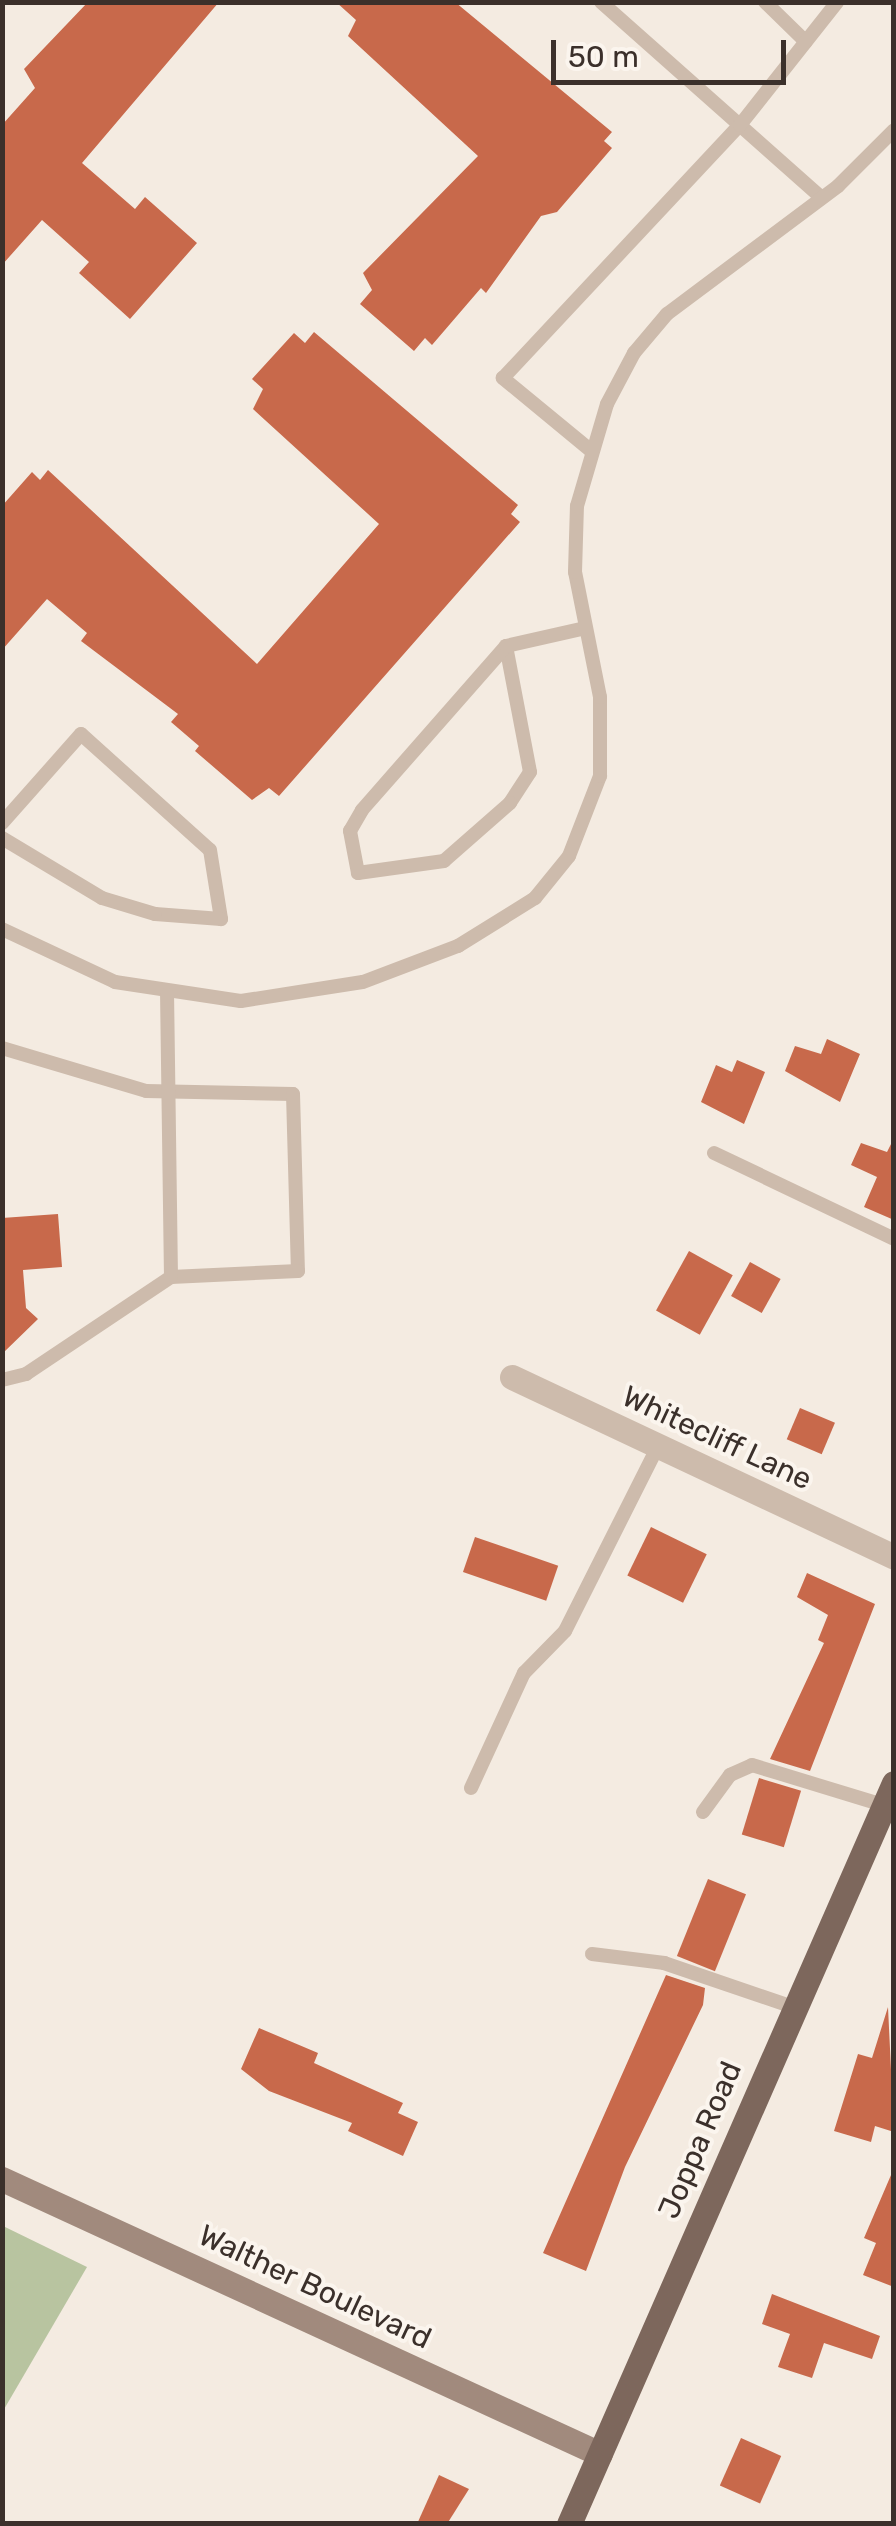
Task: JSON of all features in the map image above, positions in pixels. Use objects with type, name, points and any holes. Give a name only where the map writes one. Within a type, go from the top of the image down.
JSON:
[{"type":"main road","name":"Joppa Road","points":[[569,2524],[888,1794]]},
{"type":"main road","name":"Walther Boulevard","points":[[2,2179],[600,2454]]},
{"type":"street","name":"Whitecliff Lane","points":[[512,1377],[894,1557]]},
{"type":"lane","points":[[601,2],[822,198]]},
{"type":"lane","points":[[765,2],[806,42]]},
{"type":"lane","points":[[588,450],[503,378],[740,126],[837,2]]},
{"type":"lane","points":[[2,928],[64,962],[167,996],[241,1001],[363,982],[458,946],[535,898],[568,856],[600,776],[600,697],[575,572],[588,450],[634,352],[668,314],[822,198],[894,130]]},
{"type":"lane","points":[[506,646],[530,772],[510,803],[444,861],[358,873],[350,831],[362,810],[506,646],[585,628]]},
{"type":"lane","points":[[2,823],[81,734],[210,850],[221,919],[154,914],[102,898],[2,838]]},
{"type":"lane","points":[[167,996],[170,1277]]},
{"type":"lane","points":[[2,1048],[169,1092],[293,1094],[298,1270],[170,1277],[26,1374],[2,1380]]},
{"type":"lane","points":[[714,1153],[894,1240]]},
{"type":"lane","points":[[471,1788],[524,1674],[565,1631],[658,1446]]},
{"type":"lane","points":[[703,1812],[730,1775],[752,1765],[888,1794]]},
{"type":"lane","points":[[592,1954],[664,1962],[794,2007]]},
{"type":"green space","points":[[3,2226],[87,2267],[3,2411]]},
{"type":"building","points":[[88,2],[219,2],[82,163],[135,209],[145,197],[197,243],[130,319],[79,273],[89,262],[42,220],[2,265],[2,125],[35,88],[24,69]]},
{"type":"building","points":[[336,2],[455,2],[612,132],[604,141],[612,148],[557,212],[541,216],[486,293],[481,288],[432,345],[425,338],[414,351],[360,304],[372,290],[363,273],[478,156],[348,36],[356,20]]},
{"type":"building","points":[[314,332],[518,505],[511,514],[520,522],[279,796],[269,788],[252,800],[195,751],[199,746],[171,722],[178,714],[81,641],[87,633],[47,599],[2,650],[2,506],[32,472],[40,480],[48,470],[257,664],[379,524],[253,409],[263,389],[252,379],[294,333],[305,343]]},
{"type":"building","points":[[827,1039],[860,1054],[840,1102],[785,1071],[795,1046],[821,1054]]},
{"type":"building","points":[[737,1060],[765,1072],[744,1124],[701,1102],[716,1065],[732,1072]]},
{"type":"building","points":[[894,1138],[894,1220],[864,1207],[877,1177],[851,1165],[861,1143],[887,1152]]},
{"type":"building","points":[[58,1214],[62,1267],[23,1270],[26,1308],[38,1319],[2,1354],[2,1218]]},
{"type":"building","points":[[689,1251],[733,1275],[700,1335],[656,1310]]},
{"type":"building","points":[[750,1262],[781,1279],[762,1313],[731,1296]]},
{"type":"building","points":[[800,1408],[835,1423],[822,1454],[787,1439]]},
{"type":"building","points":[[651,1527],[707,1554],[683,1603],[627,1576]]},
{"type":"building","points":[[475,1537],[558,1566],[546,1601],[463,1572]]},
{"type":"building","points":[[807,1573],[875,1604],[810,1771],[770,1759],[824,1643],[818,1640],[828,1615],[797,1597]]},
{"type":"building","points":[[759,1778],[801,1791],[784,1847],[742,1834]]},
{"type":"building","points":[[708,1879],[746,1894],[715,1971],[677,1956]]},
{"type":"building","points":[[666,1975],[705,1988],[703,2005],[625,2167],[586,2271],[543,2253]]},
{"type":"building","points":[[888,2007],[894,2132],[875,2126],[871,2142],[834,2131],[858,2054],[872,2058]]},
{"type":"building","points":[[259,2028],[318,2053],[314,2063],[403,2103],[398,2113],[418,2122],[403,2156],[348,2131],[352,2123],[269,2091],[241,2069]]},
{"type":"building","points":[[894,2168],[894,2287],[863,2275],[876,2243],[864,2238]]},
{"type":"building","points":[[772,2294],[880,2336],[872,2359],[824,2343],[812,2378],[778,2367],[790,2334],[762,2324]]},
{"type":"building","points":[[741,2438],[781,2456],[760,2503],[720,2486]]},
{"type":"building","points":[[439,2475],[469,2489],[447,2524],[417,2524]]}]
